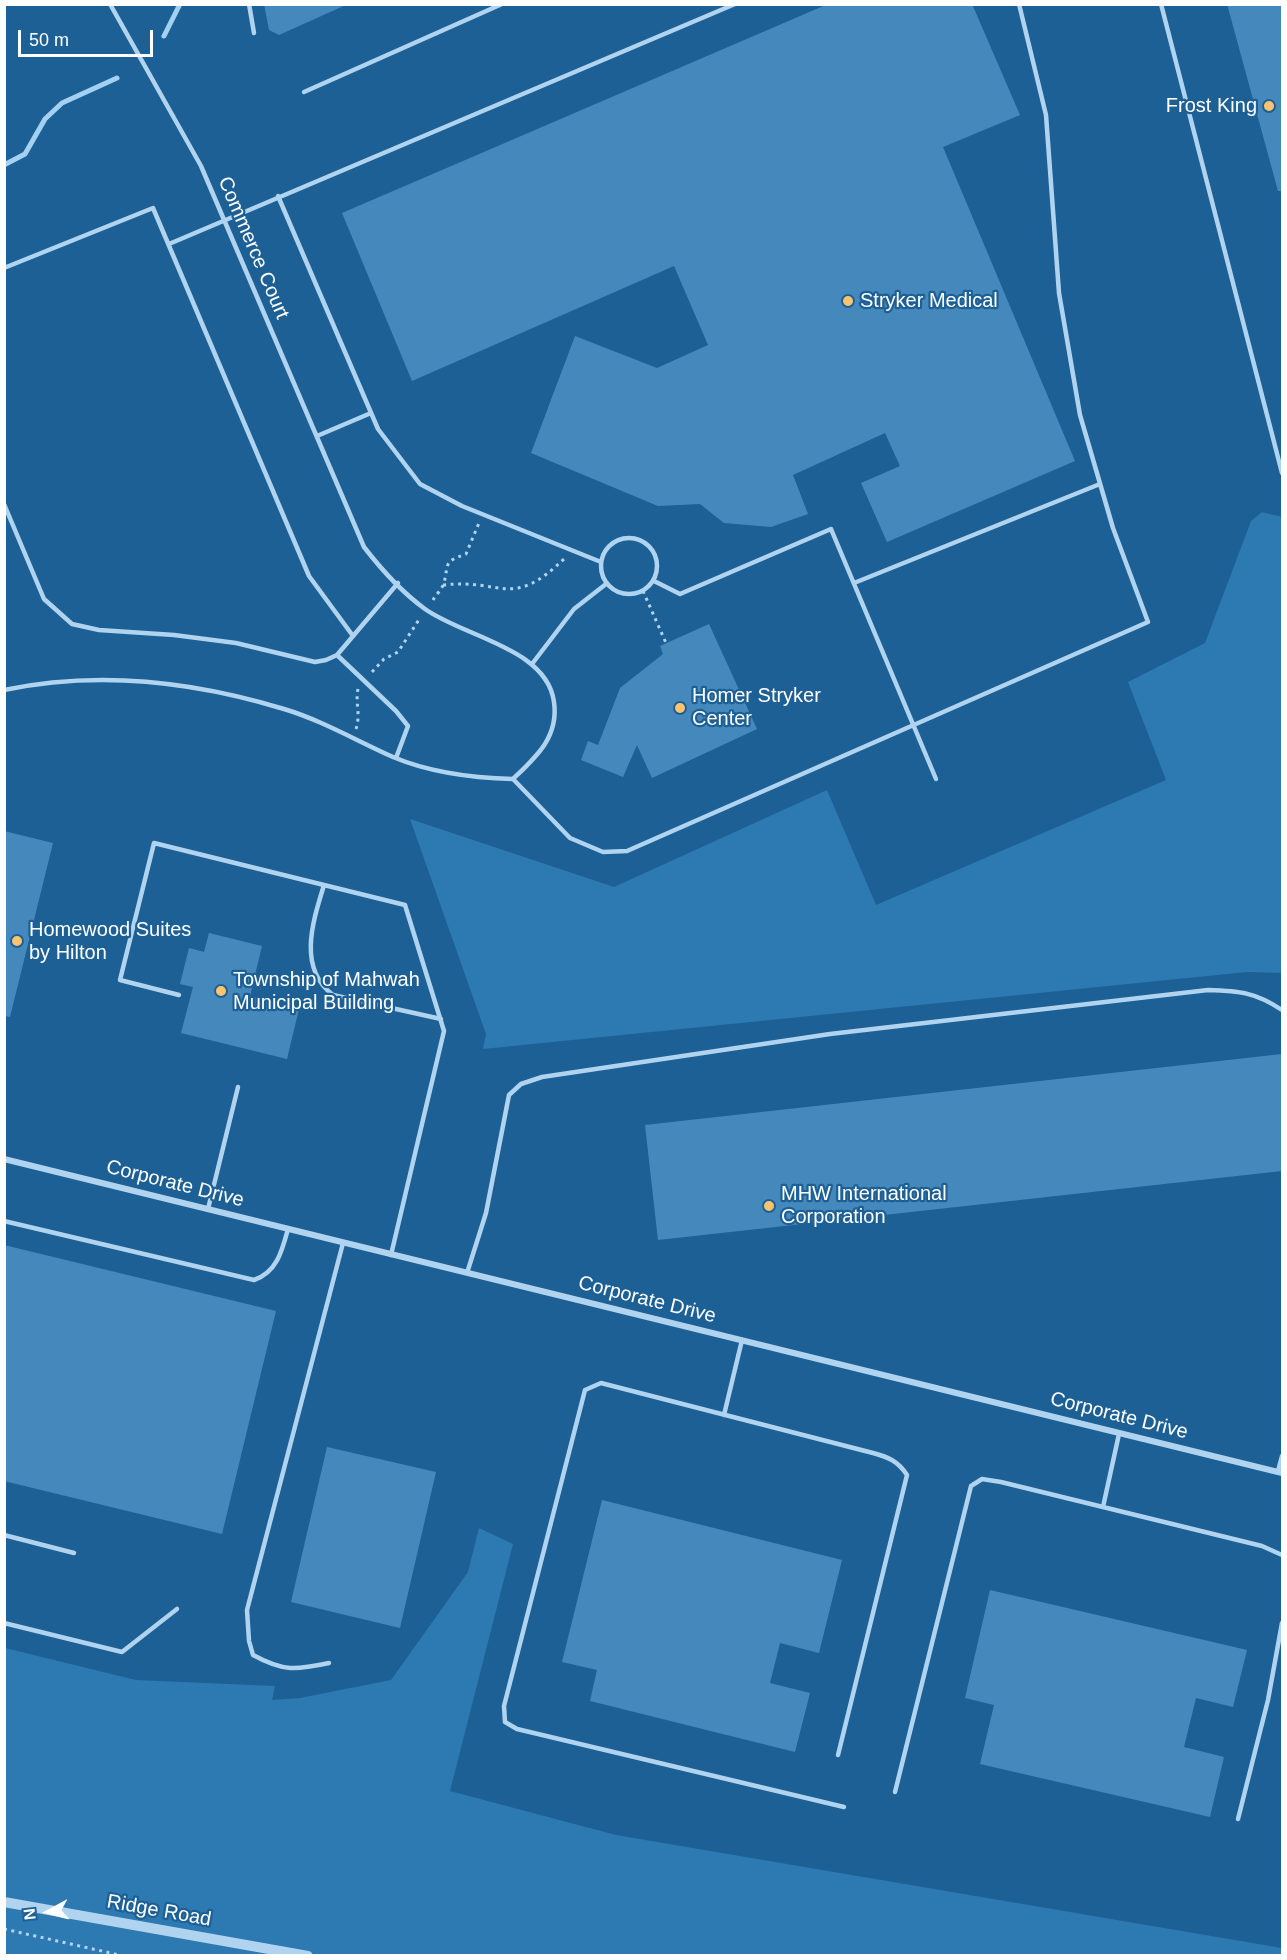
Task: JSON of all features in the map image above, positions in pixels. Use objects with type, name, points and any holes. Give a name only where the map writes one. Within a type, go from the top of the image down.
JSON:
[{"type":"street","name":"Corporate Drive","points":[[4,1160],[1280,1472]]},
{"type":"street","name":"Ridge Road","points":[[4,1902],[308,1956]]},
{"type":"lane","name":"Commerce Court","points":[[110,4],[201,166],[364,547],[426,609],[532,664]]},
{"type":"lane","points":[[249,4],[254,33]]},
{"type":"lane","points":[[304,92],[502,4]]},
{"type":"lane","points":[[169,244],[225,218],[735,4]]},
{"type":"lane","points":[[4,690],[102,678],[167,682],[285,709],[396,758],[469,778],[513,779],[570,838],[603,852],[627,851],[914,727],[1148,622],[1100,484],[1080,415],[1059,293],[1046,115],[1019,4]]},
{"type":"lane","points":[[1161,4],[1282,473]]},
{"type":"lane","points":[[278,196],[371,413],[386,442],[420,484],[483,515],[601,562]]},
{"type":"lane","points":[[4,268],[153,208],[309,576],[353,636]]},
{"type":"lane","points":[[317,436],[371,413]]},
{"type":"lane","points":[[854,583],[1100,484]]},
{"type":"lane","points":[[4,504],[44,599],[72,624],[99,630],[236,643],[315,662],[337,655],[398,583]]},
{"type":"lane","points":[[654,581],[680,594],[831,529],[936,779]]},
{"type":"lane","points":[[622,538],[633,538],[643,542],[657,559],[654,581],[643,591],[625,595],[615,591],[606,584],[601,574],[604,552],[612,543],[622,538]]},
{"type":"lane","points":[[513,779],[552,735],[556,716],[552,688],[532,664],[574,609],[606,584]]},
{"type":"lane","points":[[337,655],[408,726],[396,758]]},
{"type":"lane","points":[[179,995],[120,980],[154,843],[405,905],[444,1031],[391,1255]]},
{"type":"lane","points":[[324,885],[311,934],[315,975],[322,987],[333,995],[441,1019]]},
{"type":"lane","points":[[467,1273],[486,1214],[509,1095],[521,1084],[542,1077],[830,1034],[1208,990],[1239,991],[1261,996],[1282,1010]]},
{"type":"lane","points":[[208,1209],[238,1087]]},
{"type":"lane","points":[[4,1221],[254,1280],[265,1277],[273,1268],[288,1229]]},
{"type":"lane","points":[[329,1663],[301,1669],[276,1668],[253,1655],[249,1641],[247,1610],[344,1243]]},
{"type":"lane","points":[[724,1415],[742,1340]]},
{"type":"lane","points":[[838,1755],[907,1475],[900,1465],[890,1458],[601,1383],[585,1390],[504,1706],[505,1722],[517,1729],[844,1807]]},
{"type":"lane","points":[[1103,1507],[1119,1434]]},
{"type":"lane","points":[[1280,1472],[1282,1456]]},
{"type":"lane","points":[[895,1792],[971,1486],[982,1479],[1262,1546],[1282,1555]]},
{"type":"lane","points":[[4,1535],[74,1553]]},
{"type":"lane","points":[[4,1623],[122,1652],[177,1609]]},
{"type":"lane","points":[[1239,1819],[1268,1700],[1282,1623]]},
{"type":"path","points":[[353,739],[360,715],[356,698],[364,680],[384,659],[398,652],[444,585],[445,567],[453,559],[466,554],[483,515]]},
{"type":"path","points":[[444,585],[465,582],[508,591],[525,588],[557,566],[573,550]]},
{"type":"path","points":[[643,591],[666,643]]},
{"type":"path","points":[[4,1929],[123,1956]]},
{"type":"shaded area","points":[[1262,512],[1282,517],[1282,973],[1247,972],[483,1049],[486,1034],[410,819],[614,887],[827,790],[876,905],[1166,780],[1128,682],[1205,643],[1251,521]]},
{"type":"shaded area","points":[[479,1528],[513,1544],[450,1791],[616,1835],[1282,1948],[1282,1956],[328,1956],[297,1951],[296,1956],[5,1956],[5,1648],[136,1680],[275,1686],[272,1700],[300,1698],[391,1680],[468,1572]]},
{"type":"building","points":[[264,4],[348,4],[279,35],[269,30]]},
{"type":"building","name":"Stryker Medical","points":[[828,4],[972,4],[1020,115],[943,147],[1075,461],[887,542],[861,483],[900,466],[885,433],[793,475],[808,514],[771,527],[724,523],[700,504],[658,506],[531,453],[575,336],[657,368],[708,345],[674,266],[412,381],[342,213]]},
{"type":"building","name":"Frost King","points":[[1227,4],[1282,4],[1282,191],[1278,191]]},
{"type":"building","name":"Homer Stryker Center","points":[[709,624],[757,729],[652,778],[637,745],[623,777],[581,760],[588,741],[598,745],[620,688],[663,654],[660,646]]},
{"type":"building","name":"Homewood Suites by Hilton","points":[[4,831],[53,843],[10,1017],[4,1016]]},
{"type":"building","name":"Township of Mahwah Municipal Building","points":[[209,933],[262,946],[250,996],[299,1009],[287,1059],[181,1033],[193,987],[180,984],[189,948],[204,952]]},
{"type":"building","points":[[1282,1054],[1282,1171],[658,1240],[645,1125]]},
{"type":"building","points":[[4,1245],[276,1311],[222,1534],[4,1481]]},
{"type":"building","points":[[327,1447],[436,1472],[400,1628],[291,1602]]},
{"type":"building","points":[[602,1500],[842,1560],[819,1653],[780,1643],[770,1683],[810,1693],[795,1752],[590,1701],[597,1670],[562,1662]]},
{"type":"building","points":[[990,1590],[1247,1650],[1233,1707],[1196,1698],[1184,1747],[1224,1757],[1210,1817],[980,1764],[994,1705],[965,1698]]},
{"type":"waterway","points":[[164,36],[180,4]]},
{"type":"waterway","points":[[4,165],[25,154],[45,119],[62,103],[117,78]]},
{"type":"place","name":"Frost King","points":[[1269,106]]},
{"type":"place","name":"Stryker Medical","points":[[848,301]]},
{"type":"place","name":"Homer Stryker Center","points":[[680,708]]},
{"type":"place","name":"Homewood Suites by Hilton","points":[[17,941]]},
{"type":"place","name":"Township of Mahwah Municipal Building","points":[[221,991]]},
{"type":"place","name":"MHW International Corporation","points":[[769,1206]]}]
